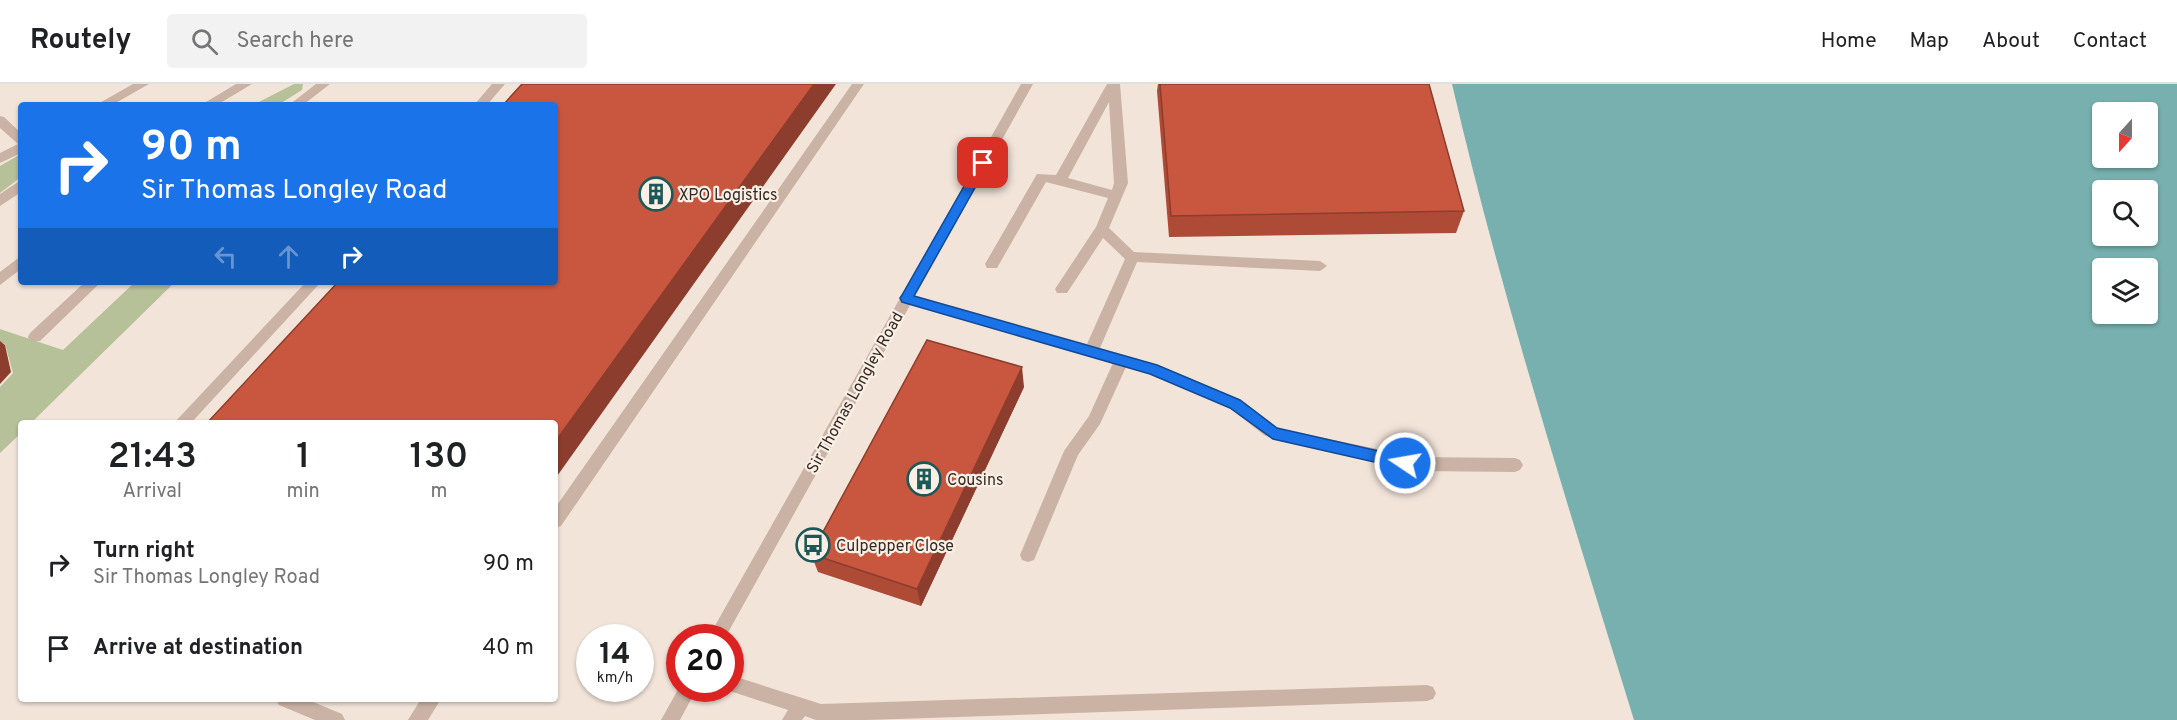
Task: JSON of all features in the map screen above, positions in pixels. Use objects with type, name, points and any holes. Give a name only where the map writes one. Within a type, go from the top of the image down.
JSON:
[{"type":"street","points":[[108,102],[143,84]]},
{"type":"street","points":[[213,102],[246,84]]},
{"type":"street","points":[[299,102],[324,84]]},
{"type":"street","points":[[483,102],[499,84]]},
{"type":"street","points":[[558,517],[858,84]]},
{"type":"street","name":"Sir Thomas Longley Road","points":[[724,624],[1027,84]]},
{"type":"street","points":[[1060,180],[1113,84]]},
{"type":"street","points":[[1062,290],[1102,229],[1120,183],[1113,84]]},
{"type":"street","points":[[0,120],[18,138]]},
{"type":"street","points":[[0,158],[18,149]]},
{"type":"street","points":[[992,264],[1042,177],[1116,196]]},
{"type":"street","points":[[0,201],[18,187]]},
{"type":"street","points":[[1102,229],[1131,257],[1320,267]]},
{"type":"street","points":[[1091,351],[1131,257]]},
{"type":"street","points":[[0,280],[18,264]]},
{"type":"street","points":[[35,337],[91,285]]},
{"type":"street","points":[[185,420],[311,285]]},
{"type":"street","points":[[906,298],[1153,369],[1235,404],[1269,431],[1280,435],[1416,464],[1515,465]]},
{"type":"street","points":[[1028,555],[1072,451],[1095,420],[1122,360]]},
{"type":"street","points":[[744,689],[797,713],[1427,693]]},
{"type":"street","points":[[417,720],[430,702]]},
{"type":"street","points":[[670,720],[680,702]]},
{"type":"street","points":[[292,708],[336,720]]},
{"type":"green space","points":[[294,84],[303,84],[302,90],[283,102],[259,102]]},
{"type":"green space","points":[[18,156],[18,179],[0,193],[0,166]]},
{"type":"green space","points":[[132,285],[172,285],[34,420],[18,420],[18,436],[0,453],[0,387],[13,373],[5,344],[0,342],[0,329],[63,350]]},
{"type":"water","points":[[1452,84],[2177,84],[2177,720],[1634,720],[1537,404],[1492,244]]},
{"type":"building","name":"XPO Logistics","points":[[522,84],[814,84],[558,438],[558,420],[210,420],[335,285],[558,285],[558,102],[506,102]]},
{"type":"building","points":[[1160,84],[1429,84],[1464,211],[1171,216]]},
{"type":"building","name":"Cousins","points":[[927,340],[1022,367],[917,589],[811,554]]},
{"type":"place","name":"XPO Logistics","points":[[656,194]]},
{"type":"place","name":"Cousins","points":[[924,479]]},
{"type":"place","name":"Culpepper Close","points":[[813,545]]},
{"type":"route","points":[[983,163],[906,298],[1153,369],[1235,404],[1246,410],[1273,433],[1405,463]]}]
